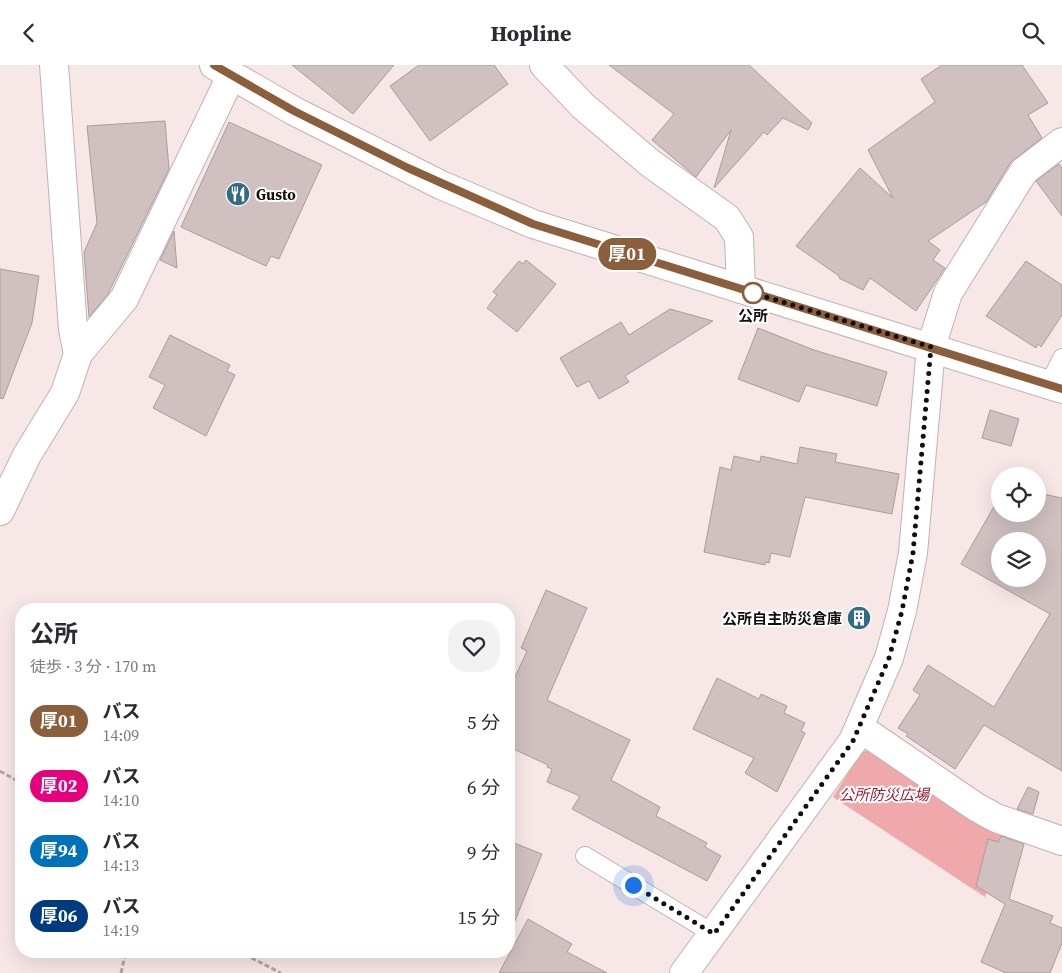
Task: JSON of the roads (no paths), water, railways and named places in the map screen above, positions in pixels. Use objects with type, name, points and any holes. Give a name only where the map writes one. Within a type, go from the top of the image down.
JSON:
[{"type":"street","points":[[54,65],[73,329],[78,354]]},
{"type":"street","points":[[544,65],[583,106],[650,163],[727,218],[739,237],[740,289]]},
{"type":"street","points":[[0,511],[27,455],[66,393],[78,354],[124,299],[222,70],[294,111],[423,176],[525,220],[1056,387]]},
{"type":"street","points":[[684,973],[853,741],[860,728],[889,658],[902,611],[913,553],[931,347],[948,293],[1024,171],[1062,142]]},
{"type":"street","points":[[860,728],[976,807],[996,818],[1062,841]]},
{"type":"lane","points":[[1056,387],[1062,358]]},
{"type":"lane","points":[[585,856],[714,934]]},
{"type":"place","name":"Gusto","points":[[238,194]]},
{"type":"place","name":"公所","points":[[753,293]]},
{"type":"place","name":"公所自主防災倉庫","points":[[859,618]]},
{"type":"park label","name":"公所防災広場","points":[[884,794]]}]
